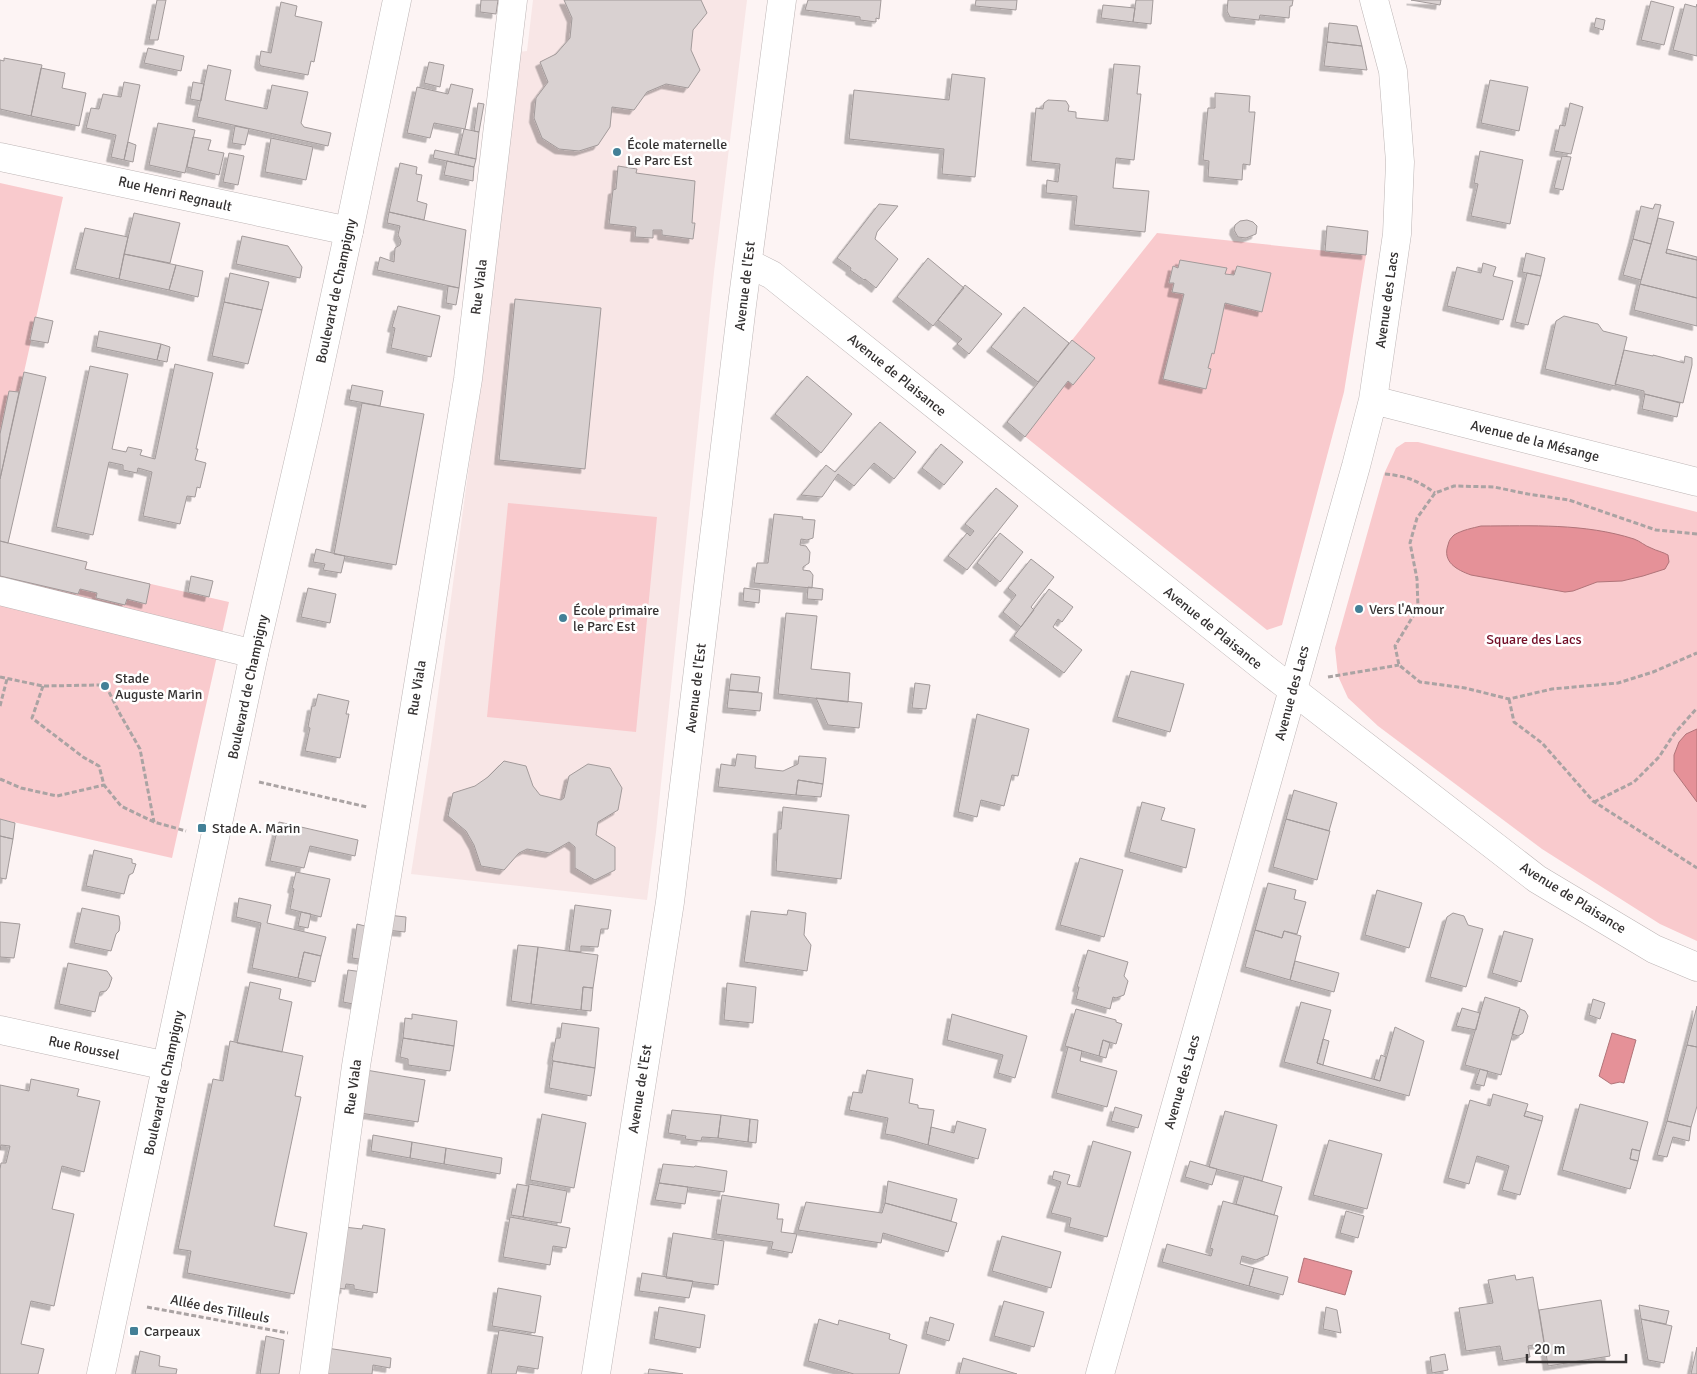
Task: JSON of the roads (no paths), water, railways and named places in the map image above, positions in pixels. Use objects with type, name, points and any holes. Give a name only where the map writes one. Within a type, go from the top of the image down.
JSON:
[{"type":"street","name":"Boulevard de Champigny","points":[[101,1374],[254,654],[308,420],[397,0]]},
{"type":"street","name":"Rue Viala","points":[[314,1374],[356,1066],[468,379],[513,0]]},
{"type":"street","name":"Avenue de l'Est","points":[[596,1374],[670,902],[782,0]]},
{"type":"street","name":"Avenue des Lacs","points":[[1100,1374],[1373,400],[1397,234],[1400,162],[1393,71],[1374,0]]},
{"type":"street","name":"Rue Henri Regnault","points":[[0,157],[349,231]]},
{"type":"street","name":"Avenue de Plaisance","points":[[748,263],[772,275],[1292,690],[1537,879],[1654,949],[1697,967]]},
{"type":"street","name":"Avenue de la Mésange","points":[[1373,400],[1697,482]]},
{"type":"street","points":[[0,591],[254,654]]},
{"type":"street","name":"Rue Roussel","points":[[0,1030],[167,1066]]},
{"type":"place","name":"École maternelle Le Parc Est","points":[[617,152]]},
{"type":"place","name":"Vers l'Amour","points":[[1359,609]]},
{"type":"place","name":"École primaire le Parc Est","points":[[563,618]]},
{"type":"place","name":"Stade Auguste Marin","points":[[105,686]]},
{"type":"place","name":"Stade A. Marin","points":[[202,828]]},
{"type":"place","name":"Carpeaux","points":[[134,1331]]},
{"type":"park label","name":"Square des Lacs","points":[[1534,639]]}]
